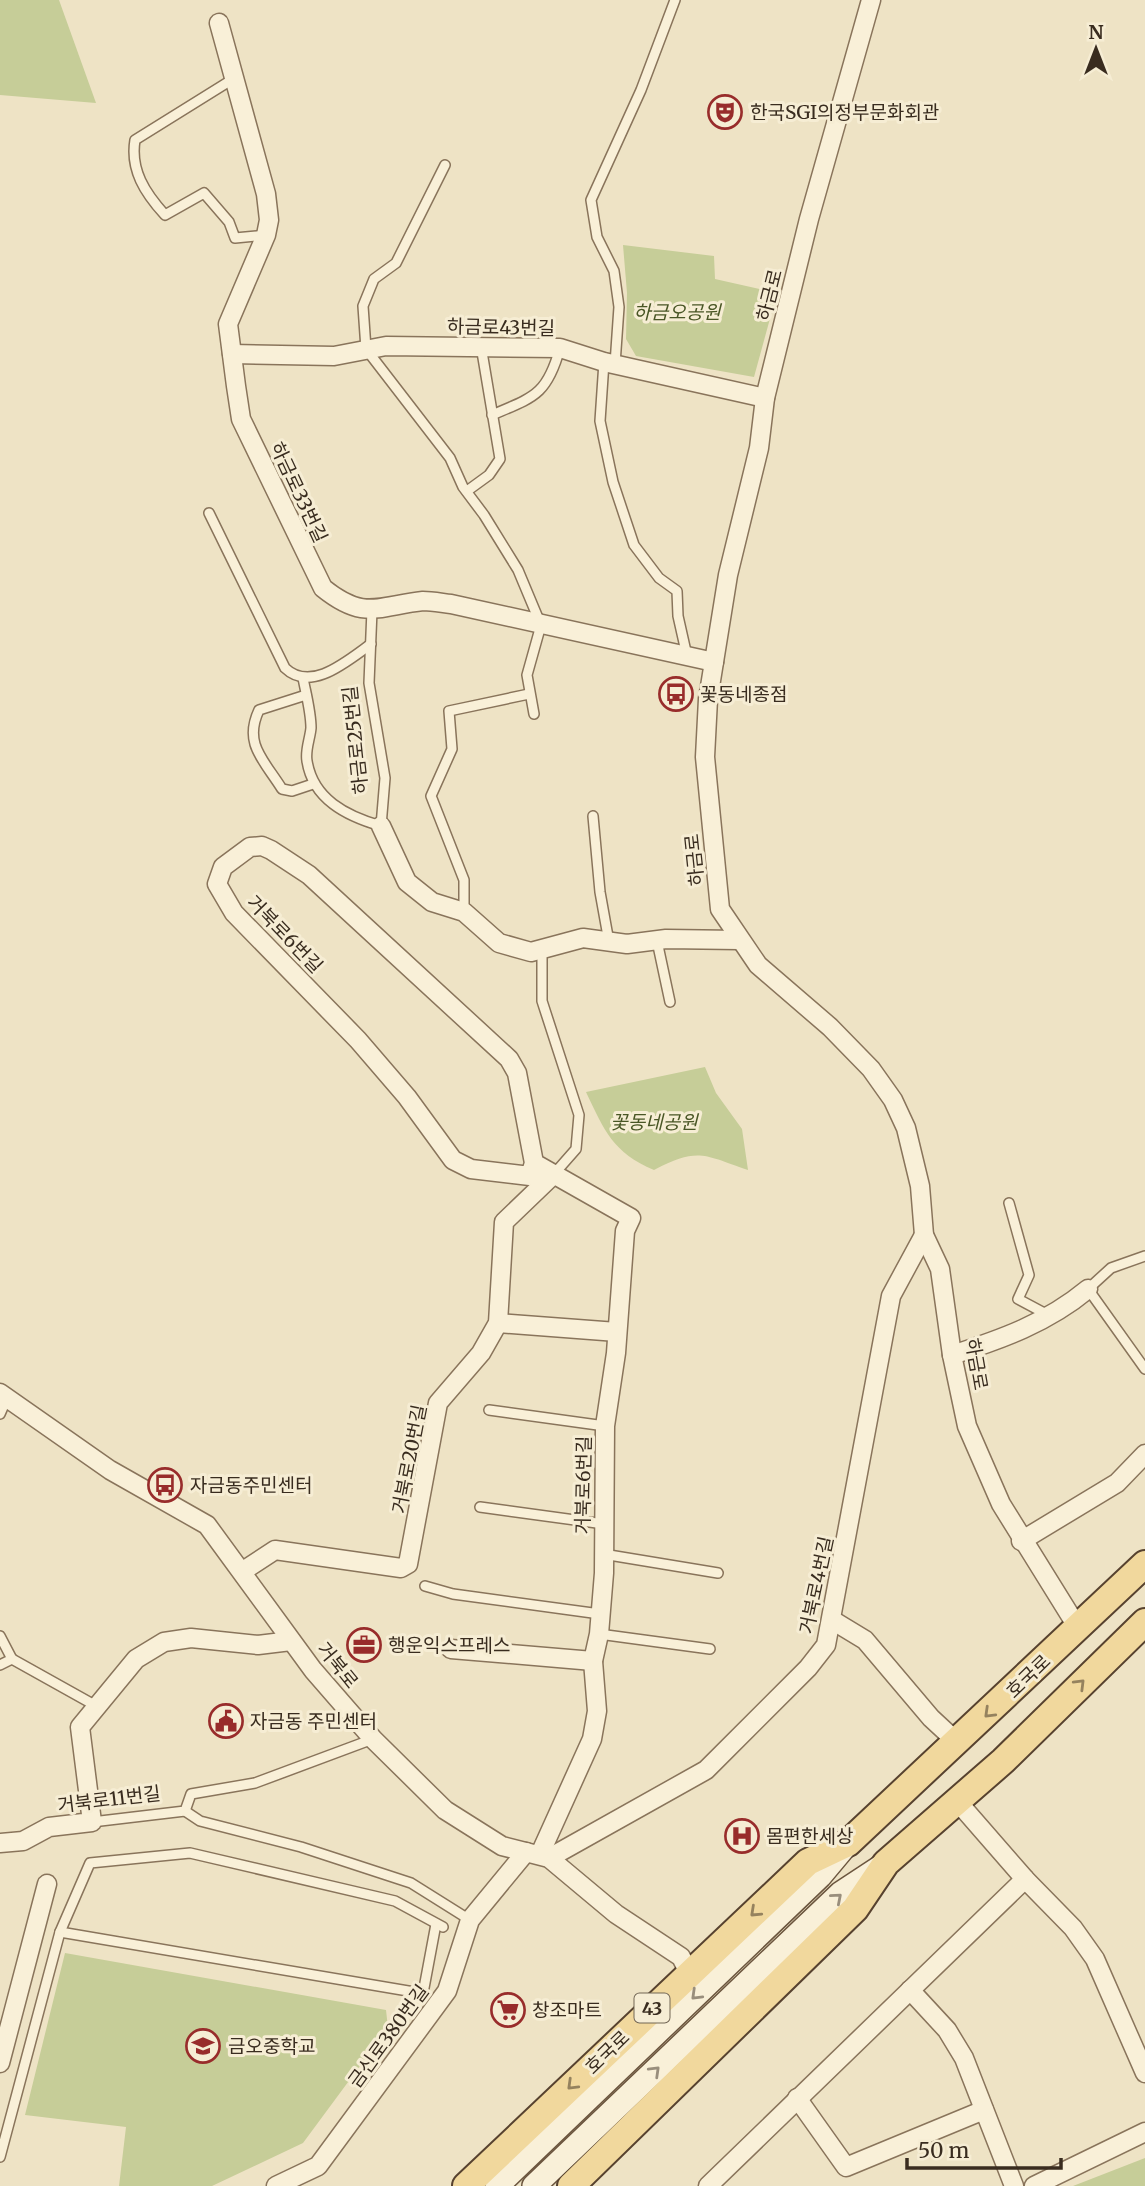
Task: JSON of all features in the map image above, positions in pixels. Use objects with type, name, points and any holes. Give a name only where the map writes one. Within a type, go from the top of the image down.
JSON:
[{"type":"main road","name":"호국로","points":[[466,2186],[808,1862],[848,1843],[958,1743],[1145,1564]]},
{"type":"main road","points":[[571,2186],[855,1909],[886,1863],[1003,1760],[1145,1622]]},
{"type":"street","name":"하금로","points":[[871,0],[809,219],[765,398],[759,448],[728,575],[708,699],[705,757],[720,909],[758,965],[830,1027],[872,1069],[893,1100],[906,1128],[920,1186],[924,1235],[940,1269],[952,1355],[967,1426],[1000,1504],[1077,1628]]},
{"type":"street","name":"하금로33번길","points":[[219,23],[266,194],[269,220],[266,235],[228,324],[241,419],[323,589],[341,603],[372,610],[425,601],[714,662]]},
{"type":"street","name":"하금로43번길","points":[[232,354],[334,356],[366,349],[481,346],[560,348],[610,363],[765,398]]},
{"type":"street","name":"하금로25번길","points":[[381,826],[407,882],[432,902],[464,912],[499,943],[531,951],[583,938],[609,942],[739,940]]},
{"type":"street","name":"거북로6번길","points":[[262,846],[309,875],[509,1059],[517,1073],[534,1163],[530,1176],[514,1176],[471,1169],[453,1160],[407,1097],[358,1040],[234,914],[217,884],[223,866],[250,847],[262,846]]},
{"type":"street","name":"거북로6번길","points":[[534,1163],[631,1218],[625,1231],[617,1332],[605,1426],[603,1554],[599,1634],[593,1661],[597,1687],[592,1739],[538,1854]]},
{"type":"street","name":"거북로20번길","points":[[243,1571],[275,1550],[401,1567],[408,1564],[438,1403],[481,1353],[498,1323],[504,1222],[554,1174]]},
{"type":"street","name":"거북로4번길","points":[[538,1854],[706,1770],[808,1668],[826,1645],[891,1296],[924,1235]]},
{"type":"street","points":[[952,1355],[1020,1332],[1088,1289]]},
{"type":"street","points":[[498,1323],[617,1332]]},
{"type":"street","name":"거북로","points":[[2,1402],[110,1470],[207,1525],[313,1670],[373,1739],[445,1810],[502,1846],[538,1854],[616,1914],[681,1957],[689,1973]]},
{"type":"street","points":[[1021,1541],[1117,1483],[1145,1454]]},
{"type":"street","points":[[832,1620],[865,1640],[931,1718],[958,1743]]},
{"type":"street","points":[[93,1822],[80,1727],[99,1708],[135,1659],[163,1642],[191,1638],[258,1645],[292,1641]]},
{"type":"street","points":[[451,1649],[593,1661]]},
{"type":"street","points":[[957,1801],[1025,1880],[1073,1928],[1095,1959],[1145,2073]]},
{"type":"street","name":"거북로11번길","points":[[0,1843],[23,1841],[49,1827],[93,1822]]},
{"type":"street","name":"호국로","points":[[497,2186],[810,1885],[848,1843]]},
{"type":"street","name":"금신로380번길","points":[[276,2186],[318,2166],[447,1991],[470,1920],[538,1854]]},
{"type":"street","points":[[534,2186],[841,1893],[886,1863]]},
{"type":"street","points":[[708,2186],[1025,1880]]},
{"type":"street","points":[[0,2063],[7,2006],[47,1884]]},
{"type":"street","points":[[910,1990],[947,2030],[964,2058],[1014,2186]]},
{"type":"street","points":[[797,2098],[846,2167],[984,2110]]},
{"type":"street","points":[[1034,2186],[1145,2132]]},
{"type":"lane","points":[[675,0],[642,90],[591,200],[597,237],[614,271],[619,307],[600,421],[613,482],[634,545],[659,578],[677,591],[678,616],[688,657]]},
{"type":"lane","points":[[233,79],[135,140],[133,165],[150,198],[165,215],[204,192],[229,222],[235,238],[266,235]]},
{"type":"lane","points":[[445,165],[396,263],[374,279],[363,306],[366,349],[450,458],[467,491],[518,570],[541,625],[527,675],[534,714]]},
{"type":"lane","points":[[467,491],[489,475],[500,459],[481,346]]},
{"type":"lane","points":[[492,415],[534,397],[552,374],[560,348]]},
{"type":"lane","points":[[209,513],[285,668],[295,677],[312,678],[342,664],[371,644]]},
{"type":"lane","name":"하금로25번길","points":[[372,610],[369,683],[384,778],[381,826]]},
{"type":"lane","points":[[303,678],[311,726],[306,758],[313,783],[330,803],[358,820],[381,826]]},
{"type":"lane","points":[[464,912],[464,880],[431,796],[452,749],[449,711],[529,694]]},
{"type":"lane","points":[[306,695],[259,710],[252,724],[251,740],[282,789],[292,791],[313,783]]},
{"type":"lane","points":[[593,816],[600,892],[609,942]]},
{"type":"lane","points":[[657,941],[670,1002]]},
{"type":"lane","name":"거북로20번길","points":[[542,948],[542,1001],[579,1115],[576,1149],[554,1174]]},
{"type":"lane","points":[[1009,1203],[1029,1275],[1018,1300],[1049,1316]]},
{"type":"lane","points":[[1145,1256],[1111,1268],[1088,1289],[1145,1369]]},
{"type":"lane","points":[[489,1410],[605,1426]]},
{"type":"lane","points":[[480,1507],[604,1524]]},
{"type":"lane","points":[[603,1554],[718,1573]]},
{"type":"lane","points":[[425,1586],[453,1594],[600,1615]]},
{"type":"lane","points":[[599,1634],[710,1650]]},
{"type":"lane","points":[[0,1636],[12,1659],[99,1708]]},
{"type":"lane","points":[[0,1665],[12,1659]]},
{"type":"lane","name":"거북로11번길","points":[[93,1822],[185,1811],[191,1794],[255,1783],[373,1739]]},
{"type":"lane","points":[[185,1811],[200,1821],[301,1847],[411,1883],[470,1920]]},
{"type":"lane","points":[[0,2157],[60,1932],[90,1863],[190,1853],[395,1901],[440,1926],[424,1988],[420,1993],[60,1932]]},
{"type":"green space","points":[[0,0],[59,0],[96,103],[0,95]]},
{"type":"green space","name":"하금오공원","points":[[623,245],[714,256],[715,279],[777,293],[754,377],[636,356],[626,339],[627,293]]},
{"type":"green space","name":"꽃동네공원","points":[[705,1067],[716,1093],[742,1129],[748,1170],[710,1157],[692,1156],[654,1170],[629,1156],[611,1139],[586,1092]]},
{"type":"green space","points":[[65,1953],[386,2010],[388,2028],[303,2143],[212,2186],[119,2186],[126,2127],[25,2115]]},
{"type":"green space","points":[[1145,2158],[1145,2186],[1073,2186]]},
{"type":"place","name":"한국SGI의정부문화회관","points":[[725,112]]},
{"type":"place","name":"꽃동네종점","points":[[676,694]]},
{"type":"place","name":"자금동주민센터","points":[[165,1485]]},
{"type":"place","name":"행운익스프레스","points":[[364,1645]]},
{"type":"place","name":"자금동 주민센터","points":[[226,1721]]},
{"type":"place","name":"몸편한세상","points":[[742,1836]]},
{"type":"place","name":"창조마트","points":[[508,2010]]},
{"type":"place","name":"금오중학교","points":[[203,2046]]}]
